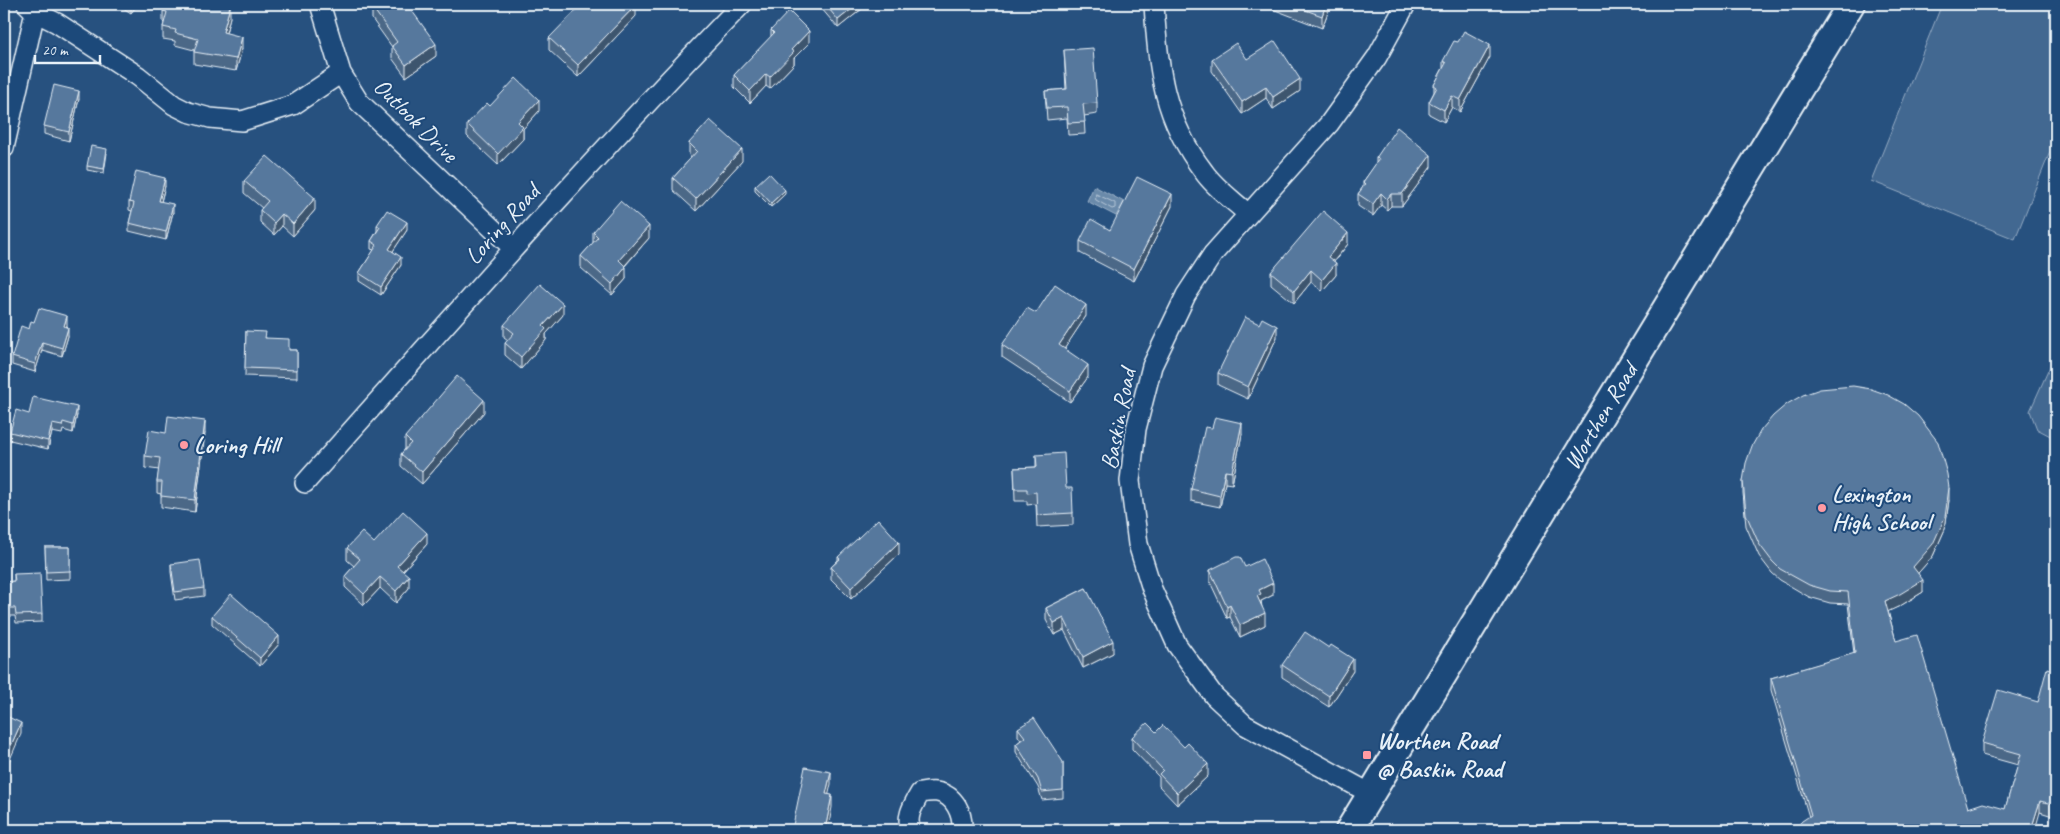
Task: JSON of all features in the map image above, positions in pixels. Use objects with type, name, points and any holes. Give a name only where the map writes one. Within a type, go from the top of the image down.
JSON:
[{"type":"main road","name":"Worthen Road","points":[[1349,830],[1851,4]]},
{"type":"street","name":"Outlook Drive","points":[[320,4],[341,73],[359,102],[513,248]]},
{"type":"street","name":"Loring Road","points":[[305,483],[619,131],[742,4]]},
{"type":"street","points":[[1154,4],[1157,53],[1162,88],[1175,127],[1204,173],[1248,214]]},
{"type":"street","name":"Baskin Road","points":[[1371,794],[1245,725],[1214,696],[1172,635],[1152,589],[1138,544],[1130,481],[1136,429],[1152,366],[1186,295],[1213,254],[1329,124],[1377,58],[1406,4]]},
{"type":"street","points":[[4,148],[31,8],[138,76],[174,105],[188,112],[210,118],[242,121],[293,105],[341,73]]},
{"type":"street","points":[[911,830],[908,823],[913,806],[920,793],[938,792],[956,803],[963,819],[962,830]]},
{"type":"shaded area","points":[[1942,4],[2056,4],[2056,137],[2015,239],[1871,181]]},
{"type":"shaded area","points":[[2056,353],[2056,439],[2037,429],[2030,411]]},
{"type":"water","points":[[1094,186],[1124,202],[1116,216],[1087,201]]},
{"type":"building","points":[[165,4],[223,4],[230,6],[223,32],[242,37],[236,59],[194,52],[198,39],[175,33],[176,30],[163,27],[167,12],[163,11]]},
{"type":"building","points":[[377,4],[407,4],[436,44],[406,65],[392,46],[397,42],[372,7]]},
{"type":"building","points":[[582,4],[636,5],[578,65],[549,38]]},
{"type":"building","points":[[825,4],[858,4],[838,20]]},
{"type":"building","points":[[1289,4],[1326,4],[1322,16]]},
{"type":"building","points":[[789,11],[809,31],[791,50],[794,52],[770,77],[766,74],[750,91],[734,75],[774,33],[771,30]]},
{"type":"building","points":[[1464,31],[1490,45],[1460,100],[1452,96],[1444,110],[1429,102],[1437,87],[1434,85],[1446,63],[1443,61],[1454,41],[1458,42]]},
{"type":"building","points":[[1275,41],[1300,79],[1273,97],[1266,87],[1242,102],[1212,59],[1236,43],[1247,59]]},
{"type":"building","points":[[1093,48],[1097,103],[1083,104],[1085,122],[1068,123],[1067,107],[1047,108],[1045,91],[1067,89],[1064,50]]},
{"type":"building","points":[[516,78],[539,100],[518,122],[523,127],[498,154],[467,124],[487,103],[490,106]]},
{"type":"building","points":[[54,85],[79,91],[69,132],[44,126]]},
{"type":"building","points":[[710,120],[742,149],[696,199],[673,178],[697,151],[689,143]]},
{"type":"building","points":[[1397,127],[1431,155],[1402,194],[1391,194],[1387,199],[1381,193],[1373,204],[1358,194],[1365,184],[1363,182],[1379,159],[1376,158]]},
{"type":"building","points":[[91,146],[107,149],[104,169],[87,166]]},
{"type":"building","points":[[267,156],[315,198],[293,224],[282,214],[274,223],[260,210],[268,201],[244,181]]},
{"type":"building","points":[[136,171],[165,178],[159,201],[173,204],[166,232],[129,223],[134,203],[129,202]]},
{"type":"building","points":[[769,173],[785,190],[771,203],[755,186]]},
{"type":"building","points":[[1137,177],[1172,194],[1134,269],[1080,241],[1091,219],[1110,230]]},
{"type":"building","points":[[620,201],[649,226],[619,260],[626,267],[612,284],[581,256],[598,237],[593,232]]},
{"type":"building","points":[[387,210],[407,222],[389,249],[401,257],[381,287],[359,273],[377,245],[371,241],[380,227],[377,225]]},
{"type":"building","points":[[1323,211],[1348,233],[1328,257],[1336,263],[1322,280],[1311,270],[1294,291],[1271,272]]},
{"type":"building","points":[[540,284],[563,304],[543,326],[546,329],[521,357],[505,343],[514,333],[504,325]]},
{"type":"building","points":[[1055,284],[1086,305],[1059,345],[1088,365],[1070,391],[1002,345],[1027,308],[1036,313]]},
{"type":"building","points":[[39,308],[67,316],[64,326],[68,328],[62,348],[42,342],[35,364],[12,357],[21,326],[29,329],[31,321],[34,322]]},
{"type":"building","points":[[1245,317],[1259,324],[1262,318],[1277,326],[1248,387],[1218,373]]},
{"type":"building","points":[[246,331],[266,332],[265,338],[289,339],[289,350],[297,350],[297,370],[245,368]]},
{"type":"building","points":[[457,376],[484,400],[422,472],[401,454],[411,443],[405,437]]},
{"type":"building","points":[[1853,386],[1871,389],[1888,395],[1904,404],[1918,416],[1938,442],[1947,474],[1949,488],[1945,517],[1933,544],[1913,567],[1923,580],[1885,601],[1896,641],[1917,635],[1968,808],[1983,803],[2005,809],[2021,754],[1982,743],[1998,690],[2038,702],[2047,668],[2056,671],[2056,805],[2040,801],[2031,830],[1794,830],[1811,815],[1771,678],[1855,653],[1848,592],[1830,591],[1809,585],[1780,569],[1772,561],[1759,544],[1746,514],[1743,481],[1746,463],[1752,446],[1761,430],[1773,416],[1787,404],[1803,395],[1820,389]]},
{"type":"building","points":[[33,397],[77,407],[73,425],[63,422],[62,426],[52,424],[48,441],[10,432],[16,410],[29,414]]},
{"type":"building","points":[[168,416],[205,421],[195,500],[161,496],[162,482],[157,482],[160,458],[145,456],[149,430],[166,433]]},
{"type":"building","points":[[1215,417],[1242,423],[1232,472],[1225,471],[1220,496],[1191,489],[1205,427],[1212,428]]},
{"type":"building","points":[[1064,453],[1066,488],[1072,488],[1073,513],[1037,515],[1036,492],[1027,493],[1027,489],[1015,489],[1014,468],[1037,467],[1036,455]]},
{"type":"building","points":[[403,511],[427,533],[397,566],[409,576],[396,591],[380,577],[364,594],[345,576],[360,559],[347,548],[362,532],[374,543]]},
{"type":"building","points":[[878,519],[899,542],[851,588],[831,567],[840,559],[838,557]]},
{"type":"building","points":[[45,547],[70,547],[70,571],[46,572]]},
{"type":"building","points":[[1236,557],[1240,557],[1245,567],[1262,559],[1273,583],[1259,590],[1261,594],[1257,596],[1265,613],[1240,625],[1230,605],[1227,607],[1210,570]]},
{"type":"building","points":[[200,560],[204,588],[175,592],[171,564]]},
{"type":"building","points":[[40,573],[42,614],[16,615],[15,608],[4,608],[4,582],[15,581],[14,574]]},
{"type":"building","points":[[1086,588],[1113,641],[1083,657],[1064,618],[1054,623],[1046,608]]},
{"type":"building","points":[[231,594],[279,636],[260,658],[212,616]]},
{"type":"building","points":[[1305,632],[1329,648],[1331,645],[1353,659],[1329,696],[1282,665]]},
{"type":"building","points":[[4,715],[21,723],[4,761]]},
{"type":"building","points":[[1034,718],[1063,762],[1063,790],[1042,792],[1038,779],[1016,744],[1025,737],[1018,728]]},
{"type":"building","points":[[1147,723],[1156,732],[1163,725],[1184,747],[1188,743],[1208,764],[1177,793],[1159,774],[1163,770],[1132,737]]},
{"type":"building","points":[[805,767],[831,772],[826,794],[832,795],[825,830],[792,830]]},
{"type":"place","name":"Loring Hill","points":[[184,445]]},
{"type":"place","name":"Lexington High School","points":[[1822,508]]},
{"type":"place","name":"Worthen Road @ Baskin Road","points":[[1367,755]]}]
